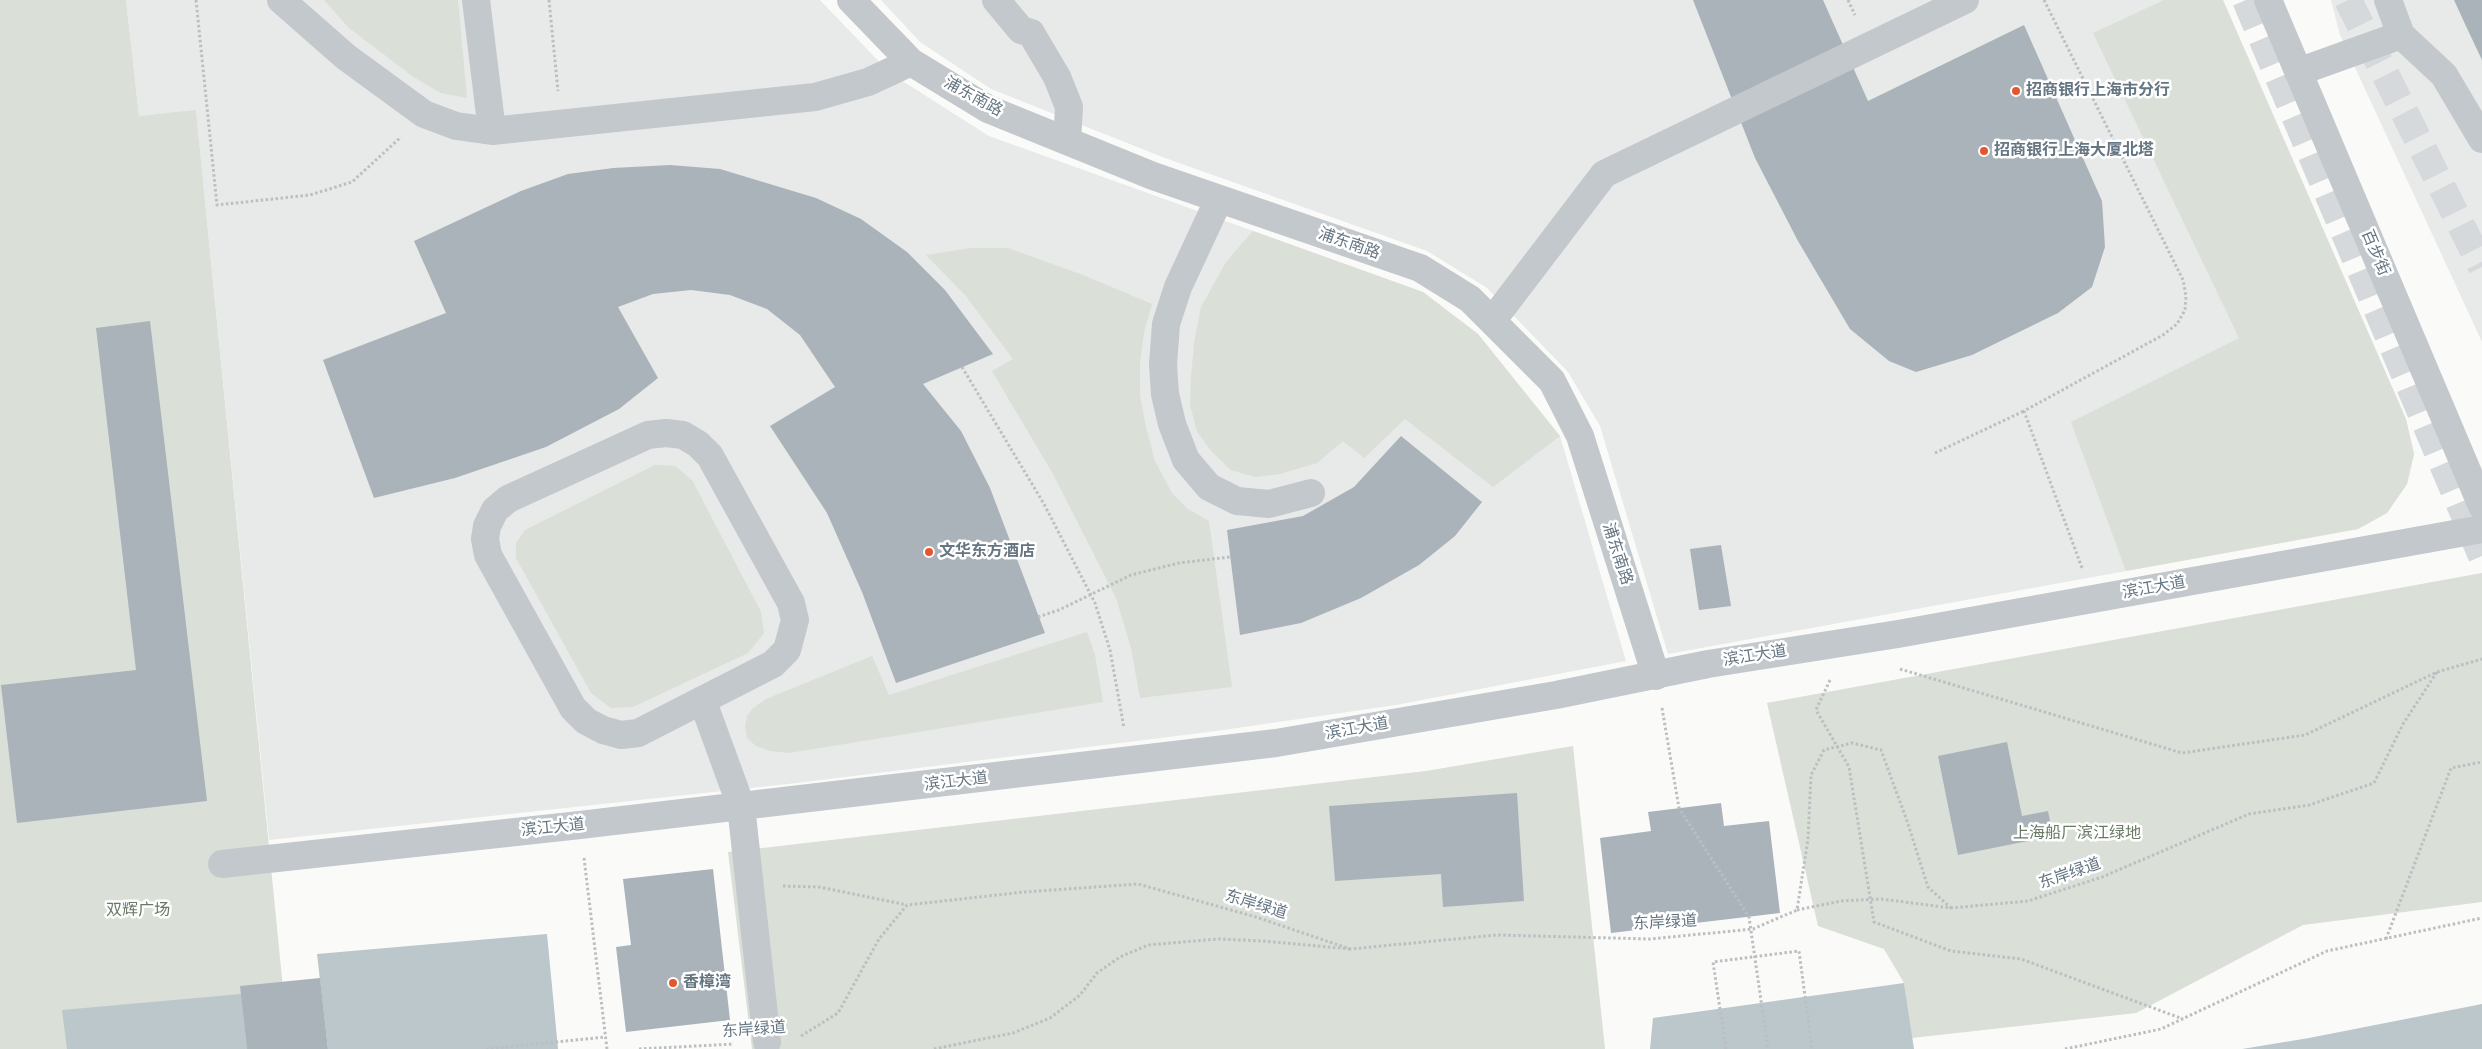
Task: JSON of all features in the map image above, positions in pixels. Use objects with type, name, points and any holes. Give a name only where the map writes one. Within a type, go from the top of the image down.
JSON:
[{"type":"street","points":[[281,0],[346,58],[424,114],[456,126],[492,131],[816,97],[868,82],[911,62]]},
{"type":"street","points":[[476,0],[492,131]]},
{"type":"street","name":"浦东南路","points":[[851,0],[911,62],[988,109],[1153,176],[1420,268],[1470,299],[1552,381],[1580,436],[1656,676]]},
{"type":"street","points":[[996,0],[1021,30],[1031,33],[1057,77],[1069,107],[1067,141]]},
{"type":"street","points":[[1492,321],[1604,174],[1965,0]]},
{"type":"street","name":"百步街","points":[[2268,0],[2482,506]]},
{"type":"street","points":[[2388,0],[2401,35],[2444,75],[2482,139]]},
{"type":"street","points":[[2298,72],[2401,35]]},
{"type":"street","points":[[1219,199],[1178,287],[1166,324],[1163,365],[1172,424],[1186,460],[1209,486],[1237,501],[1269,504],[1311,493]]},
{"type":"street","points":[[666,432],[683,435],[698,444],[710,456],[791,603],[794,620],[786,650],[773,664],[703,702],[638,733],[621,735],[604,730],[586,721],[573,708],[488,555],[485,540],[487,526],[495,510],[508,500],[648,435],[666,432]]},
{"type":"street","name":"滨江大道","points":[[222,864],[580,825],[1284,742],[1556,696],[1708,664],[1898,634],[2482,529]]},
{"type":"street","points":[[703,702],[741,806],[767,1042]]},
{"type":"path","points":[[196,0],[217,205],[310,195],[352,182],[385,154],[424,114]]},
{"type":"path","points":[[549,0],[561,124]]},
{"type":"path","points":[[1935,454],[2024,411],[2163,335],[2177,324],[2185,310],[2186,296],[2183,280],[2044,0]]},
{"type":"path","points":[[962,367],[1044,504],[1096,603],[1110,650],[1131,761]]},
{"type":"path","points":[[2024,411],[2094,599]]},
{"type":"path","points":[[1038,618],[1059,610],[1131,575],[1179,563],[1230,557]]},
{"type":"path","points":[[1892,667],[2182,753],[2305,735],[2437,672],[2482,658]]},
{"type":"path","name":"东岸绿道","points":[[640,1049],[793,1041],[838,1013],[879,939],[907,905],[1024,892],[1138,884],[1256,917],[1350,949],[1497,935],[1650,939],[1752,929],[1797,910],[1840,900],[1881,899],[1951,908],[2028,901],[2102,877],[2249,814],[2309,805],[2374,783],[2404,724],[2437,672]]},
{"type":"path","points":[[1656,676],[1679,808],[1749,917],[1768,1049]]},
{"type":"path","points":[[1830,678],[1816,710],[1849,767],[1874,922],[1951,951],[2021,958],[2183,1019]]},
{"type":"path","points":[[1797,910],[1808,838],[1811,775],[1824,750],[1852,743],[1881,750],[1907,820],[1928,887],[1951,908]]},
{"type":"path","points":[[2386,939],[2451,768],[2482,762]]},
{"type":"path","points":[[580,825],[607,1049]]},
{"type":"path","points":[[750,886],[819,887],[907,905]]},
{"type":"path","points":[[2065,1049],[2161,1029],[2327,952],[2482,918]]},
{"type":"path","points":[[934,1049],[1013,1033],[1050,1018],[1080,995],[1097,973],[1120,957],[1148,945],[1173,941],[1264,940],[1350,949]]},
{"type":"path","points":[[1726,1049],[1713,962],[1799,951],[1812,1049]]},
{"type":"path","points":[[486,1049],[606,1038]]},
{"type":"shaded area","points":[[126,0],[820,0],[890,73],[989,136],[1423,292],[1478,334],[1560,436],[1626,661],[1396,705],[1209,732],[797,783],[269,840],[196,111],[139,116]]},
{"type":"shaded area","points":[[881,0],[2223,0],[2406,419],[2414,454],[2407,484],[2387,513],[2358,529],[1668,654],[1600,426],[1568,372],[1487,288],[1427,251],[1165,158],[991,89],[920,42]]},
{"type":"shaded area","points":[[2331,0],[2482,0],[2482,342],[2340,35]]},
{"type":"shaded area","points":[[547,934],[558,1049],[328,1049],[317,954]]},
{"type":"shaded area","points":[[1904,983],[1914,1049],[1650,1049],[1653,1018]]},
{"type":"shaded area","points":[[241,994],[247,1049],[67,1049],[62,1010]]},
{"type":"shaded area","points":[[2482,1004],[2482,1049],[2242,1049],[2309,1038]]},
{"type":"green space","name":"双辉广场","points":[[0,0],[126,0],[139,116],[196,110],[289,1049],[0,1049]]},
{"type":"green space","points":[[324,0],[458,0],[467,98],[441,93],[415,78],[349,28]]},
{"type":"green space","points":[[2164,0],[2223,0],[2406,419],[2414,454],[2407,484],[2387,513],[2358,529],[2126,571],[2071,422],[2239,338],[2093,33]]},
{"type":"green space","points":[[1253,231],[1423,292],[1478,334],[1560,436],[1493,487],[1405,419],[1364,458],[1343,441],[1317,463],[1280,474],[1255,477],[1231,470],[1212,452],[1197,432],[1190,405],[1194,343],[1201,307],[1226,262]]},
{"type":"green space","points":[[971,248],[1008,248],[1083,275],[1152,304],[1144,332],[1140,363],[1140,396],[1146,427],[1155,461],[1172,493],[1188,509],[1209,521],[1232,687],[1140,698],[1131,648],[1116,598],[1053,474],[992,371],[1013,359],[965,295],[926,255]]},
{"type":"green space","points":[[655,465],[675,466],[692,480],[761,612],[764,633],[748,653],[633,707],[611,708],[591,693],[516,558],[516,543],[525,530]]},
{"type":"green space","name":"上海船厂滨江绿地","points":[[2482,573],[2482,902],[2303,925],[2136,1013],[1912,1038],[1904,983],[1884,949],[1818,926],[1767,703]]},
{"type":"green space","points":[[1087,632],[1095,655],[1103,702],[789,753],[770,751],[756,746],[747,738],[745,726],[747,716],[752,709],[766,699],[872,656],[889,695]]},
{"type":"green space","points":[[1573,746],[1605,1049],[752,1049],[728,852],[1426,771]]},
{"type":"building","points":[[1693,0],[1823,0],[1868,101],[2024,25],[2102,201],[2105,247],[2092,287],[2058,313],[1972,355],[1916,372],[1889,361],[1850,329],[1798,241],[1755,158]]},
{"type":"building","points":[[2454,0],[2482,0],[2482,60],[2465,24]]},
{"type":"building","points":[[670,165],[720,169],[816,198],[861,219],[907,252],[945,290],[993,354],[923,384],[961,431],[990,488],[1045,633],[896,683],[862,592],[827,513],[770,426],[835,387],[800,335],[767,309],[730,295],[691,290],[653,294],[618,307],[658,378],[619,409],[546,447],[455,478],[374,498],[323,360],[446,313],[414,241],[521,191],[568,174],[613,168]]},
{"type":"building","points":[[150,321],[207,801],[17,823],[1,685],[136,670],[96,328]]},
{"type":"building","points":[[1401,436],[1482,502],[1455,536],[1419,565],[1361,598],[1301,623],[1240,635],[1227,530],[1303,516],[1354,487]]},
{"type":"building","points":[[1721,545],[1731,606],[1699,610],[1690,549]]},
{"type":"building","points":[[2007,742],[2022,816],[2048,811],[2053,836],[1958,855],[1938,756]]},
{"type":"building","points":[[1517,793],[1524,901],[1443,907],[1441,874],[1335,881],[1329,806]]},
{"type":"building","points":[[1721,803],[1724,826],[1769,821],[1780,913],[1611,933],[1600,838],[1651,831],[1648,812]]},
{"type":"building","name":"香樟湾","points":[[713,869],[730,1020],[626,1032],[616,947],[631,945],[623,879]]},
{"type":"building","points":[[320,978],[328,1049],[247,1049],[240,986]]},
{"type":"tunnel","points":[[2246,0],[2482,556]]},
{"type":"tunnel","points":[[2348,0],[2482,267]]},
{"type":"place","name":"招商银行上海市分行","points":[[2016,91]]},
{"type":"place","name":"招商银行上海大厦北塔","points":[[1984,151]]},
{"type":"place","name":"文华东方酒店","points":[[929,552]]},
{"type":"place","name":"香樟湾","points":[[673,983]]}]
